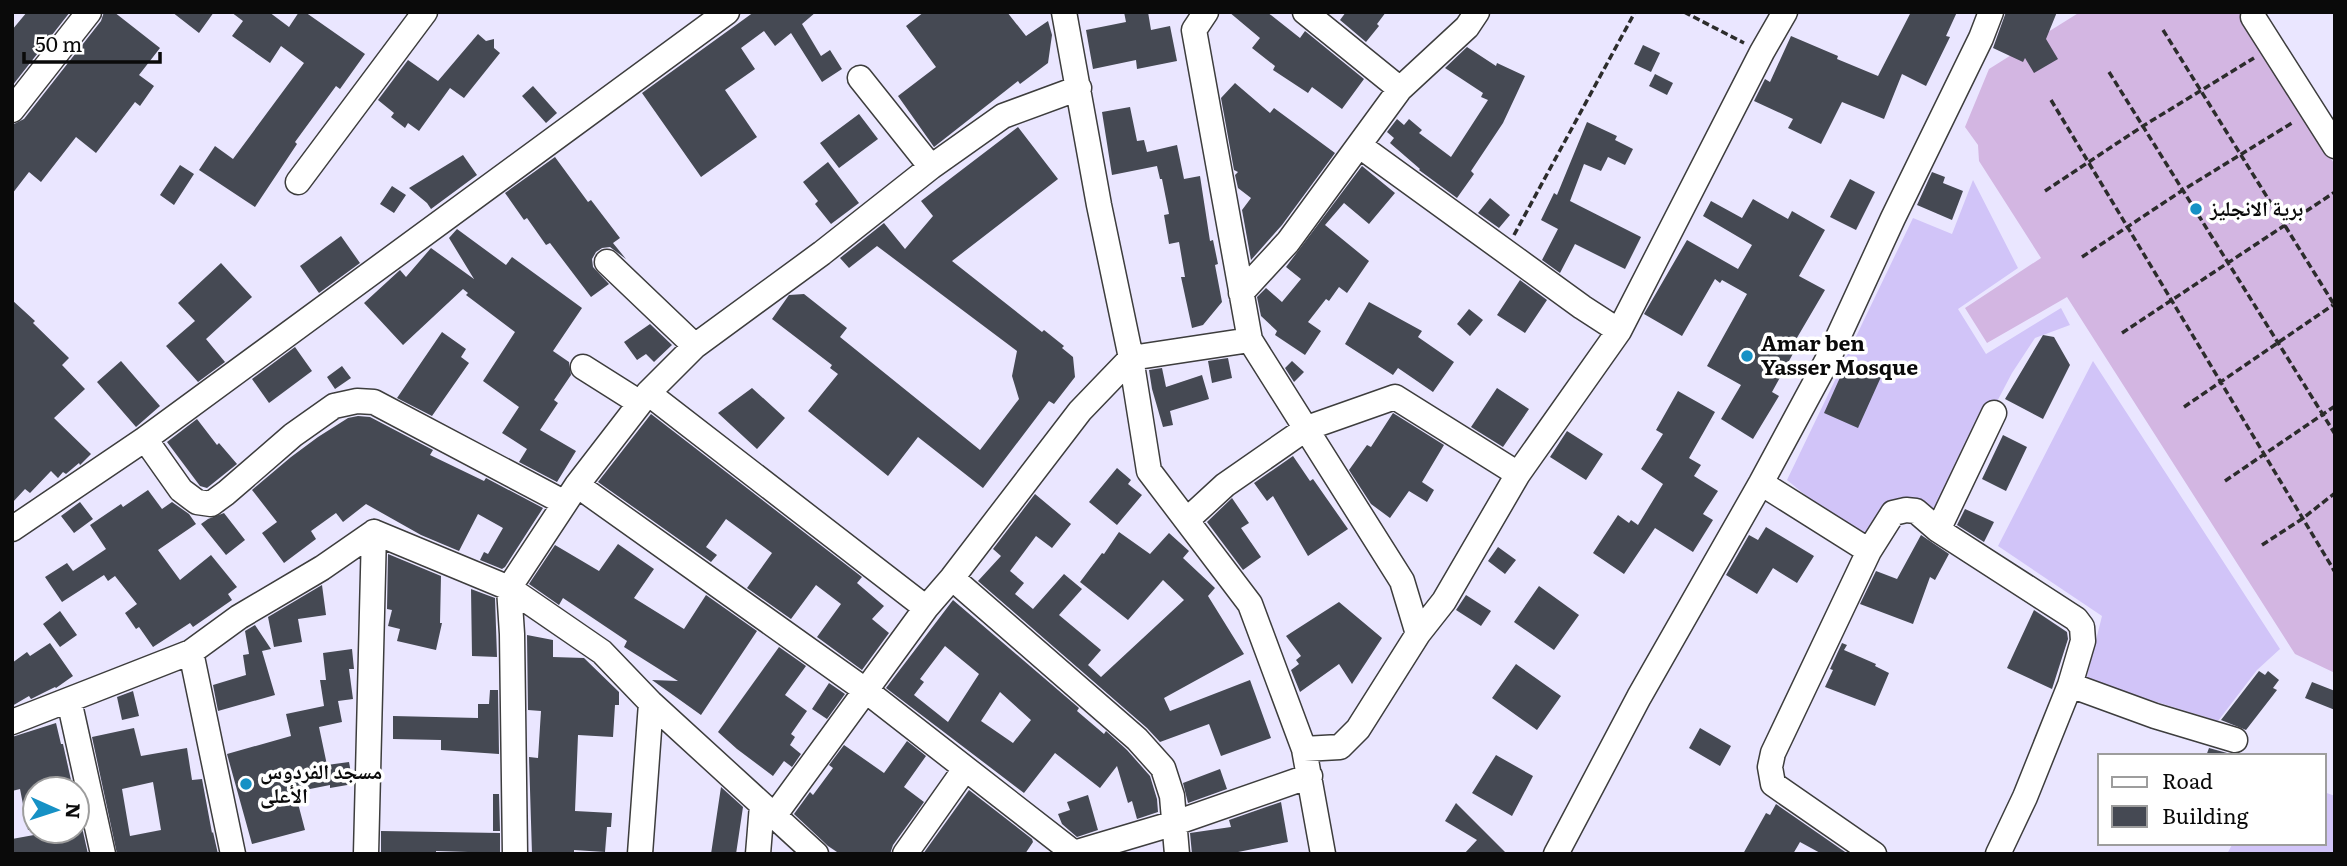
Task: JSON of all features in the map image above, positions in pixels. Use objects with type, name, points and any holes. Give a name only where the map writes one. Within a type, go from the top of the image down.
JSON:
[{"type":"street","points":[[12,110],[89,12]]},
{"type":"street","points":[[299,182],[425,12]]},
{"type":"street","points":[[12,529],[145,439],[727,12]]},
{"type":"street","points":[[1064,12],[1149,471],[1250,604],[1304,749],[1323,854]]},
{"type":"street","points":[[1206,12],[1194,30],[1250,340],[1402,581],[1418,634]]},
{"type":"street","points":[[1305,12],[1400,89]]},
{"type":"street","points":[[1241,293],[1288,242],[1400,89],[1467,27],[1477,12]]},
{"type":"street","points":[[1304,749],[1340,747],[1358,729],[1418,634],[1444,601],[1518,474],[1619,331],[1785,12]]},
{"type":"street","points":[[1556,854],[1646,685],[1829,357],[1991,12]]},
{"type":"street","points":[[2253,17],[2335,146]]},
{"type":"street","points":[[860,78],[931,167]]},
{"type":"street","points":[[515,854],[509,588],[571,494],[644,398],[695,346],[822,253],[931,167],[1003,116],[1079,89]]},
{"type":"street","points":[[1360,146],[1619,331]]},
{"type":"street","points":[[607,262],[695,346]]},
{"type":"street","points":[[758,854],[768,811],[1080,411],[1130,358],[1250,340]]},
{"type":"street","points":[[583,367],[644,398],[926,608]]},
{"type":"street","points":[[1187,520],[1225,485],[1307,428],[1395,397],[1518,474]]},
{"type":"street","points":[[145,439],[181,490],[197,502],[211,504],[293,435],[334,406],[357,401],[374,402],[571,494],[865,690],[1074,853],[1175,823],[1310,776]]},
{"type":"street","points":[[1938,530],[1994,413]]},
{"type":"street","points":[[1761,483],[1869,551]]},
{"type":"street","points":[[1874,854],[1773,784],[1770,767],[1773,753],[1869,551],[1893,513],[1906,509],[1916,511],[1938,530],[2076,619],[2082,627],[2083,641],[2070,685],[2025,797],[1998,854]]},
{"type":"street","points":[[374,533],[509,588],[602,652],[651,703],[816,854]]},
{"type":"street","points":[[12,722],[191,652],[239,617],[322,568],[374,533]]},
{"type":"street","points":[[366,854],[374,533]]},
{"type":"street","points":[[952,578],[1137,739],[1163,768],[1172,796],[1177,854]]},
{"type":"street","points":[[191,652],[233,854]]},
{"type":"street","points":[[2070,685],[2155,716],[2235,740]]},
{"type":"street","points":[[69,700],[103,854]]},
{"type":"street","points":[[640,854],[651,703]]},
{"type":"street","points":[[905,854],[965,769]]},
{"type":"path","points":[[1505,251],[1635,12]]},
{"type":"path","points":[[1684,12],[1762,52]]},
{"type":"path","points":[[2163,30],[2334,305],[2184,407]]},
{"type":"path","points":[[2045,191],[2088,161],[2255,57]]},
{"type":"path","points":[[2109,72],[2335,434]]},
{"type":"path","points":[[2052,100],[2335,572]]},
{"type":"path","points":[[2082,257],[2183,190],[2292,123]]},
{"type":"path","points":[[2122,333],[2335,192]]},
{"type":"path","points":[[2225,481],[2335,406]]},
{"type":"path","points":[[2262,545],[2335,493]]},
{"type":"shaded area","points":[[2080,12],[2239,12],[2335,165],[2335,673],[2295,654],[2067,297],[1987,343],[1965,308],[2041,258],[1979,161],[1978,145],[1965,127],[1989,69]]},
{"type":"shaded area","points":[[1973,180],[2018,268],[1958,309],[1986,354],[2061,308],[2070,325],[2035,338],[2012,373],[1938,514],[1900,497],[1861,541],[1787,480],[1913,218],[1952,234]]},
{"type":"shaded area","points":[[2093,361],[2280,649],[2257,670],[2218,721],[2086,680],[2102,616],[1998,546]]},
{"type":"shaded area","points":[[2326,793],[2335,796],[2335,854],[2227,854],[2232,845],[2326,845]]},
{"type":"building","points":[[27,12],[70,12],[12,86],[12,30]]},
{"type":"building","points":[[104,12],[114,12],[160,48],[139,75],[154,86],[140,106],[135,102],[96,153],[76,137],[41,182],[29,172],[12,194],[12,125],[24,119],[101,21]]},
{"type":"building","points":[[172,12],[214,12],[199,33]]},
{"type":"building","points":[[231,12],[269,12],[289,27],[299,12],[305,12],[365,54],[340,89],[336,86],[295,142],[297,144],[255,207],[199,170],[215,146],[233,159],[304,63],[281,46],[270,63],[232,36],[243,21]]},
{"type":"building","points":[[754,12],[816,12],[802,24],[821,56],[830,50],[842,69],[822,82],[791,33],[775,46],[764,31],[741,48],[755,69],[725,90],[757,137],[701,177],[642,93]]},
{"type":"building","points":[[924,12],[1007,12],[1026,36],[1048,21],[1052,35],[1048,63],[1020,84],[1018,81],[934,147],[898,96],[936,67],[906,26]]},
{"type":"building","points":[[1124,12],[1148,12],[1151,30],[1170,26],[1177,61],[1137,69],[1136,60],[1093,69],[1086,30],[1126,22]]},
{"type":"building","points":[[1229,12],[1267,12],[1300,38],[1305,31],[1364,79],[1342,109],[1312,87],[1308,93],[1273,70],[1275,66],[1252,48],[1260,38]]},
{"type":"building","points":[[1346,12],[1386,12],[1366,42],[1340,20]]},
{"type":"building","points":[[1911,12],[1957,12],[1946,36],[1950,37],[1926,86],[1902,74],[1884,119],[1842,102],[1821,144],[1788,128],[1793,119],[1754,101],[1765,79],[1770,82],[1791,36],[1878,76]]},
{"type":"building","points":[[2006,12],[2057,12],[2046,39],[2058,59],[2034,73],[2025,58],[2023,62],[1993,48]]},
{"type":"building","points":[[478,34],[486,41],[494,39],[494,48],[500,53],[464,98],[450,88],[419,131],[408,123],[405,128],[391,117],[394,113],[378,100],[408,60],[438,81]]},
{"type":"building","points":[[1643,45],[1660,53],[1651,72],[1634,64]]},
{"type":"building","points":[[1467,47],[1496,66],[1497,63],[1525,76],[1503,123],[1471,171],[1474,174],[1457,198],[1419,170],[1390,143],[1394,138],[1387,132],[1397,119],[1404,125],[1409,119],[1422,130],[1419,133],[1451,157],[1488,100],[1481,97],[1483,93],[1445,68]]},
{"type":"building","points":[[1655,74],[1673,83],[1667,95],[1649,86]]},
{"type":"building","points":[[1235,83],[1270,113],[1274,108],[1335,153],[1282,225],[1251,260],[1242,210],[1251,198],[1238,188],[1235,175],[1238,172],[1234,170],[1221,98]]},
{"type":"building","points":[[533,86],[557,113],[546,123],[522,96]]},
{"type":"building","points":[[1130,107],[1137,141],[1144,140],[1147,152],[1177,145],[1184,179],[1200,176],[1210,241],[1213,240],[1218,264],[1215,265],[1222,302],[1203,325],[1192,328],[1181,277],[1185,277],[1179,242],[1169,244],[1164,215],[1169,214],[1157,166],[1112,175],[1102,112]]},
{"type":"building","points":[[859,114],[878,139],[839,168],[820,143]]},
{"type":"building","points":[[1587,122],[1617,136],[1615,140],[1633,149],[1625,165],[1608,157],[1601,171],[1584,164],[1570,201],[1641,237],[1625,269],[1575,244],[1560,273],[1542,260],[1558,229],[1541,220],[1554,193],[1557,195]]},
{"type":"building","points":[[1018,127],[1058,179],[952,261],[1042,332],[1044,330],[1064,346],[1062,348],[1073,357],[1075,377],[1054,404],[1049,401],[983,488],[918,437],[888,476],[808,411],[838,374],[830,368],[832,365],[772,319],[789,295],[804,294],[847,328],[840,337],[980,450],[1019,399],[1012,376],[1017,351],[877,246],[849,268],[840,258],[884,223],[905,249],[933,216],[921,201]]},
{"type":"building","points":[[463,155],[477,175],[431,209],[409,188]]},
{"type":"building","points":[[555,157],[588,202],[591,200],[620,238],[613,243],[626,259],[610,247],[596,252],[592,259],[593,267],[609,284],[591,297],[550,243],[546,245],[505,193]]},
{"type":"building","points":[[828,162],[859,203],[831,224],[815,204],[818,201],[803,182]]},
{"type":"building","points":[[180,165],[194,174],[174,205],[160,195]]},
{"type":"building","points":[[1362,166],[1395,193],[1369,224],[1344,203],[1325,225],[1369,261],[1347,293],[1339,287],[1308,322],[1321,331],[1305,355],[1275,335],[1277,331],[1261,316],[1257,297],[1266,288],[1282,302],[1301,279],[1286,267]]},
{"type":"building","points":[[1932,172],[1945,177],[1943,183],[1963,191],[1952,220],[1917,205]]},
{"type":"building","points":[[1850,179],[1875,192],[1856,230],[1830,217]]},
{"type":"building","points":[[392,186],[406,195],[394,213],[380,204]]},
{"type":"building","points":[[1490,198],[1510,215],[1499,228],[1478,213]]},
{"type":"building","points":[[1753,199],[1788,219],[1792,211],[1825,230],[1799,276],[1825,290],[1791,348],[1795,350],[1772,392],[1779,396],[1753,439],[1721,419],[1741,385],[1707,366],[1747,294],[1715,279],[1682,336],[1644,314],[1687,240],[1738,269],[1752,245],[1703,216],[1711,201],[1742,218]]},
{"type":"building","points":[[457,229],[506,265],[512,257],[582,308],[553,351],[569,362],[571,375],[554,400],[558,403],[540,430],[576,451],[557,482],[519,462],[527,449],[502,433],[519,407],[483,381],[515,332],[466,295],[468,293],[463,289],[403,345],[364,303],[400,270],[406,277],[431,248],[474,279],[449,238]]},
{"type":"building","points":[[341,236],[360,263],[319,293],[300,266]]},
{"type":"building","points":[[221,263],[252,297],[206,339],[225,362],[198,382],[166,346],[195,321],[178,303]]},
{"type":"building","points":[[1520,280],[1547,300],[1525,333],[1497,315]]},
{"type":"building","points":[[12,300],[69,358],[62,365],[85,389],[54,418],[91,454],[80,465],[79,463],[66,474],[63,472],[58,478],[51,471],[30,493],[25,489],[12,503]]},
{"type":"building","points":[[1369,302],[1422,331],[1418,337],[1454,362],[1433,392],[1398,368],[1393,375],[1345,344]]},
{"type":"building","points":[[1469,309],[1483,320],[1470,336],[1457,324]]},
{"type":"building","points":[[650,324],[672,345],[654,362],[646,354],[637,360],[624,342]]},
{"type":"building","points":[[442,332],[466,349],[461,357],[469,363],[432,416],[397,398]]},
{"type":"building","points":[[2043,335],[2054,337],[2070,365],[2043,419],[2005,399]]},
{"type":"building","points":[[295,347],[312,371],[269,403],[252,379]]},
{"type":"building","points":[[1228,358],[1232,378],[1212,383],[1208,361]]},
{"type":"building","points":[[121,361],[160,406],[136,427],[97,382]]},
{"type":"building","points":[[1292,361],[1304,372],[1294,382],[1285,368]]},
{"type":"building","points":[[1847,362],[1881,377],[1858,428],[1824,413]]},
{"type":"building","points":[[342,366],[351,378],[335,389],[327,377]]},
{"type":"building","points":[[1162,368],[1166,387],[1202,375],[1209,399],[1170,411],[1173,425],[1163,427],[1149,370]]},
{"type":"building","points":[[752,388],[785,418],[757,449],[718,413]]},
{"type":"building","points":[[1497,388],[1529,409],[1503,447],[1471,427]]},
{"type":"building","points":[[1678,391],[1715,412],[1689,458],[1701,465],[1694,476],[1718,491],[1703,514],[1713,520],[1693,552],[1655,528],[1624,574],[1593,553],[1618,515],[1629,523],[1631,520],[1638,525],[1663,484],[1641,469],[1663,434],[1656,430]]},
{"type":"building","points":[[1393,413],[1444,445],[1422,482],[1434,490],[1427,502],[1409,491],[1390,518],[1371,504],[1349,470],[1367,445],[1371,447]]},
{"type":"building","points":[[651,414],[862,577],[857,583],[884,606],[872,619],[889,633],[862,670],[817,637],[841,604],[816,585],[791,619],[747,588],[772,553],[726,519],[706,547],[717,555],[711,562],[598,482]]},
{"type":"building","points":[[370,417],[433,450],[430,455],[484,481],[486,478],[543,508],[505,567],[502,569],[480,560],[484,552],[488,554],[503,528],[478,514],[459,551],[421,535],[366,504],[343,522],[336,513],[311,531],[316,539],[284,563],[262,533],[277,522],[252,490],[318,437],[348,418]]},
{"type":"building","points":[[197,419],[217,445],[219,443],[237,464],[207,488],[200,486],[167,442]]},
{"type":"building","points":[[1567,431],[1603,454],[1586,480],[1550,457]]},
{"type":"building","points":[[2003,435],[2027,447],[2006,491],[1982,479]]},
{"type":"building","points":[[1293,456],[1310,481],[1313,479],[1348,529],[1308,556],[1273,496],[1267,501],[1254,483]]},
{"type":"building","points":[[1117,468],[1131,480],[1128,484],[1142,495],[1117,525],[1089,502]]},
{"type":"building","points":[[148,490],[162,509],[172,502],[189,514],[196,524],[158,550],[180,580],[211,555],[237,587],[228,594],[232,600],[193,627],[190,623],[153,647],[125,613],[137,604],[115,576],[108,581],[104,575],[62,602],[45,577],[67,563],[73,571],[106,549],[90,525]]},
{"type":"building","points":[[1035,494],[1071,524],[1052,548],[1036,536],[1010,571],[1024,583],[1015,594],[1033,609],[1064,574],[1082,589],[1059,615],[1101,650],[1088,665],[1101,677],[1184,600],[1163,580],[1128,620],[1080,582],[1119,532],[1150,554],[1169,533],[1189,551],[1183,558],[1215,588],[1208,596],[1244,654],[1164,698],[1170,711],[1250,680],[1271,738],[1221,756],[1209,724],[1160,742],[978,581],[1001,556],[993,549]]},
{"type":"building","points":[[1232,498],[1249,523],[1241,528],[1261,557],[1243,570],[1207,522]]},
{"type":"building","points":[[80,502],[93,519],[74,533],[61,516]]},
{"type":"building","points":[[1965,509],[1994,522],[1984,542],[1957,525]]},
{"type":"building","points":[[224,513],[245,540],[226,555],[201,524]]},
{"type":"building","points":[[1766,527],[1814,556],[1797,583],[1773,568],[1757,594],[1726,575],[1749,535],[1758,540]]},
{"type":"building","points":[[1921,535],[1949,554],[1935,580],[1930,577],[1913,624],[1860,604],[1876,571],[1897,579]]},
{"type":"building","points":[[618,544],[654,569],[634,598],[684,629],[706,595],[757,631],[701,715],[652,680],[678,681],[624,647],[627,641],[563,598],[559,605],[529,584],[555,545],[599,571]]},
{"type":"building","points":[[1498,547],[1516,560],[1505,574],[1488,561]]},
{"type":"building","points":[[388,554],[441,576],[442,623],[436,650],[397,641],[400,629],[388,626],[392,610],[387,609]]},
{"type":"building","points":[[322,585],[326,615],[298,619],[302,642],[274,647],[268,617]]},
{"type":"building","points":[[1539,586],[1579,615],[1554,650],[1514,622]]},
{"type":"building","points":[[471,589],[495,598],[497,657],[472,656]]},
{"type":"building","points":[[1466,595],[1491,611],[1481,626],[1456,610]]},
{"type":"building","points":[[953,600],[1079,708],[1077,711],[1127,750],[1150,776],[1158,812],[1137,819],[1132,801],[1128,803],[1117,766],[1100,788],[1055,753],[1024,793],[886,688]],"holes":[[[945,646],[979,674],[948,722],[914,695],[924,682],[920,679]],[[1000,692],[1031,720],[1013,743],[981,721]]]},
{"type":"building","points":[[1339,602],[1382,638],[1352,684],[1339,664],[1300,692],[1291,670],[1299,664],[1296,660],[1301,656],[1286,636]]},
{"type":"building","points":[[2034,610],[2067,632],[2068,639],[2052,689],[2007,668]]},
{"type":"building","points":[[60,611],[77,635],[60,647],[43,624]]},
{"type":"building","points":[[255,625],[271,649],[262,651],[275,695],[218,711],[213,685],[246,675],[243,655],[249,654],[245,631]]},
{"type":"building","points":[[527,635],[553,640],[553,657],[584,658],[619,692],[619,705],[615,705],[613,737],[578,735],[575,811],[612,813],[611,827],[607,827],[605,852],[574,850],[574,854],[532,854],[529,757],[538,758],[541,711],[528,710]]},
{"type":"building","points":[[50,643],[73,676],[56,688],[31,699],[29,696],[12,706],[12,663],[27,652],[30,656]]},
{"type":"building","points":[[1842,643],[1847,645],[1844,650],[1889,673],[1875,706],[1825,687]]},
{"type":"building","points":[[779,647],[806,666],[785,695],[807,711],[791,734],[795,737],[790,745],[801,754],[792,767],[784,761],[773,776],[718,732]]},
{"type":"building","points":[[352,649],[354,669],[349,669],[353,699],[338,701],[342,722],[319,727],[327,765],[349,762],[353,784],[330,788],[330,785],[295,792],[305,830],[252,844],[227,754],[291,736],[286,714],[324,706],[320,680],[326,680],[323,653]]},
{"type":"building","points":[[1516,664],[1561,696],[1537,730],[1492,698]]},
{"type":"building","points":[[2259,671],[2265,675],[2268,671],[2279,680],[2273,688],[2277,690],[2246,730],[2221,720]]},
{"type":"building","points":[[2312,682],[2335,691],[2335,710],[2305,698]]},
{"type":"building","points":[[829,683],[845,694],[827,719],[812,709]]},
{"type":"building","points":[[490,690],[498,690],[499,754],[441,750],[441,740],[393,739],[393,716],[478,718],[478,704],[489,704]]},
{"type":"building","points":[[133,691],[139,716],[122,720],[117,697]]},
{"type":"building","points":[[56,723],[70,775],[21,775],[21,794],[20,789],[12,791],[12,737]]},
{"type":"building","points":[[134,728],[141,756],[187,748],[192,780],[202,779],[218,854],[117,854],[92,737]],"holes":[[[153,782],[161,830],[130,836],[122,789]]]},
{"type":"building","points":[[1700,728],[1731,746],[1720,766],[1689,748]]},
{"type":"building","points":[[907,741],[926,756],[904,787],[924,802],[893,845],[890,854],[840,854],[794,814],[810,792],[813,795],[833,768],[829,765],[844,745],[884,773]]},
{"type":"building","points":[[2209,748],[2227,753],[2227,754],[2207,754]]},
{"type":"building","points":[[1496,755],[1533,776],[1512,816],[1472,793]]},
{"type":"building","points":[[1220,769],[1227,789],[1188,803],[1183,783]]},
{"type":"building","points":[[721,787],[743,807],[736,854],[711,854]]},
{"type":"building","points":[[969,790],[1032,839],[1033,842],[1025,854],[923,854]]},
{"type":"building","points":[[493,794],[499,794],[500,831],[493,831]]},
{"type":"building","points":[[1088,795],[1098,830],[1077,837],[1062,824],[1058,814],[1070,810],[1067,802]]},
{"type":"building","points":[[1281,802],[1288,842],[1228,854],[1192,854],[1190,833],[1231,827],[1229,820]]},
{"type":"building","points":[[1456,803],[1507,854],[1464,854],[1477,840],[1445,821]]},
{"type":"building","points":[[1776,804],[1848,854],[1822,854],[1800,842],[1793,854],[1743,854],[1766,813],[1770,815]]},
{"type":"building","points":[[381,831],[500,833],[500,853],[436,851],[436,854],[381,854]]},
{"type":"building","points":[[21,837],[21,845],[86,845],[88,854],[12,854],[12,839]]},
{"type":"place","name":"برية الانجليز","points":[[2196,209]]},
{"type":"place","name":"Amar ben Yasser Mosque","points":[[1747,356]]},
{"type":"place","name":"مسجد الفردوس الأعلى","points":[[246,784]]}]
